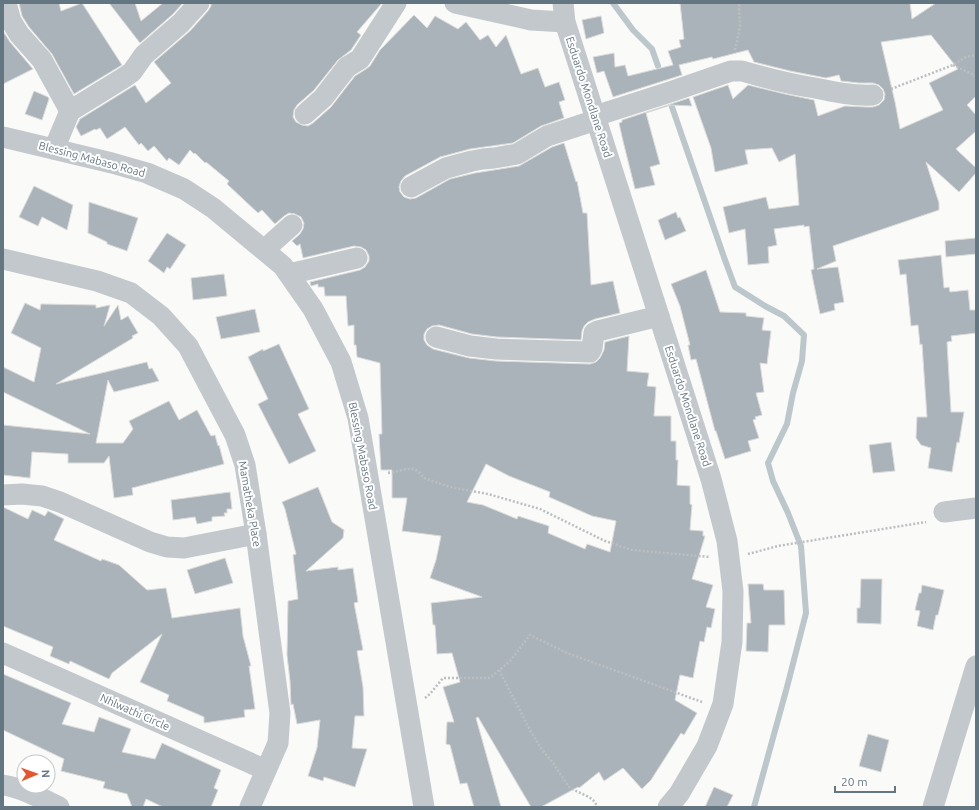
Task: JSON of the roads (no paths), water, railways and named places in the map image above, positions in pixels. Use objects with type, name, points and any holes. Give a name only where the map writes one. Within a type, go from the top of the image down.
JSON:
[{"type":"street","points":[[6,3],[11,20],[19,34],[42,60],[70,111]]},
{"type":"street","points":[[54,149],[70,111],[132,72],[144,55],[181,23],[199,3]]},
{"type":"street","points":[[305,114],[323,98],[347,68],[360,59],[396,3]]},
{"type":"street","points":[[455,3],[531,20],[564,12]]},
{"type":"street","name":"Esduardo Mondlane Road","points":[[564,12],[596,118],[711,478],[727,541],[733,591],[732,642],[723,704],[707,746],[679,794],[668,807]]},
{"type":"street","points":[[411,187],[446,168],[477,160],[518,154],[547,136],[731,71],[742,71],[805,87],[832,92],[862,96],[873,95]]},
{"type":"street","name":"Blessing Mabaso Road","points":[[3,137],[112,163],[147,173],[184,189],[213,208],[283,266],[313,309],[341,362],[358,418],[424,807]]},
{"type":"street","points":[[264,250],[292,225]]},
{"type":"street","points":[[289,274],[357,258]]},
{"type":"street","name":"Mamatheka Place","points":[[3,259],[97,281],[132,293],[161,316],[188,346],[235,435],[245,466],[256,534],[280,713],[278,742],[250,807]]},
{"type":"street","points":[[436,337],[470,346],[496,349],[590,352],[594,333],[659,316]]},
{"type":"street","points":[[3,495],[22,494],[42,496],[60,502],[150,542],[167,547],[184,548],[256,534]]},
{"type":"street","points":[[944,512],[976,508]]},
{"type":"street","name":"Nhlwathi Circle","points":[[3,653],[266,770]]},
{"type":"street","points":[[933,807],[976,666]]},
{"type":"street","points":[[3,785],[31,794],[59,807]]},
{"type":"waterway","points":[[613,3],[633,30],[652,49],[658,66]]},
{"type":"waterway","points":[[672,107],[735,287],[784,316],[804,335],[802,361],[793,393],[787,424],[768,463],[773,481],[801,546],[806,613],[754,807]]}]
